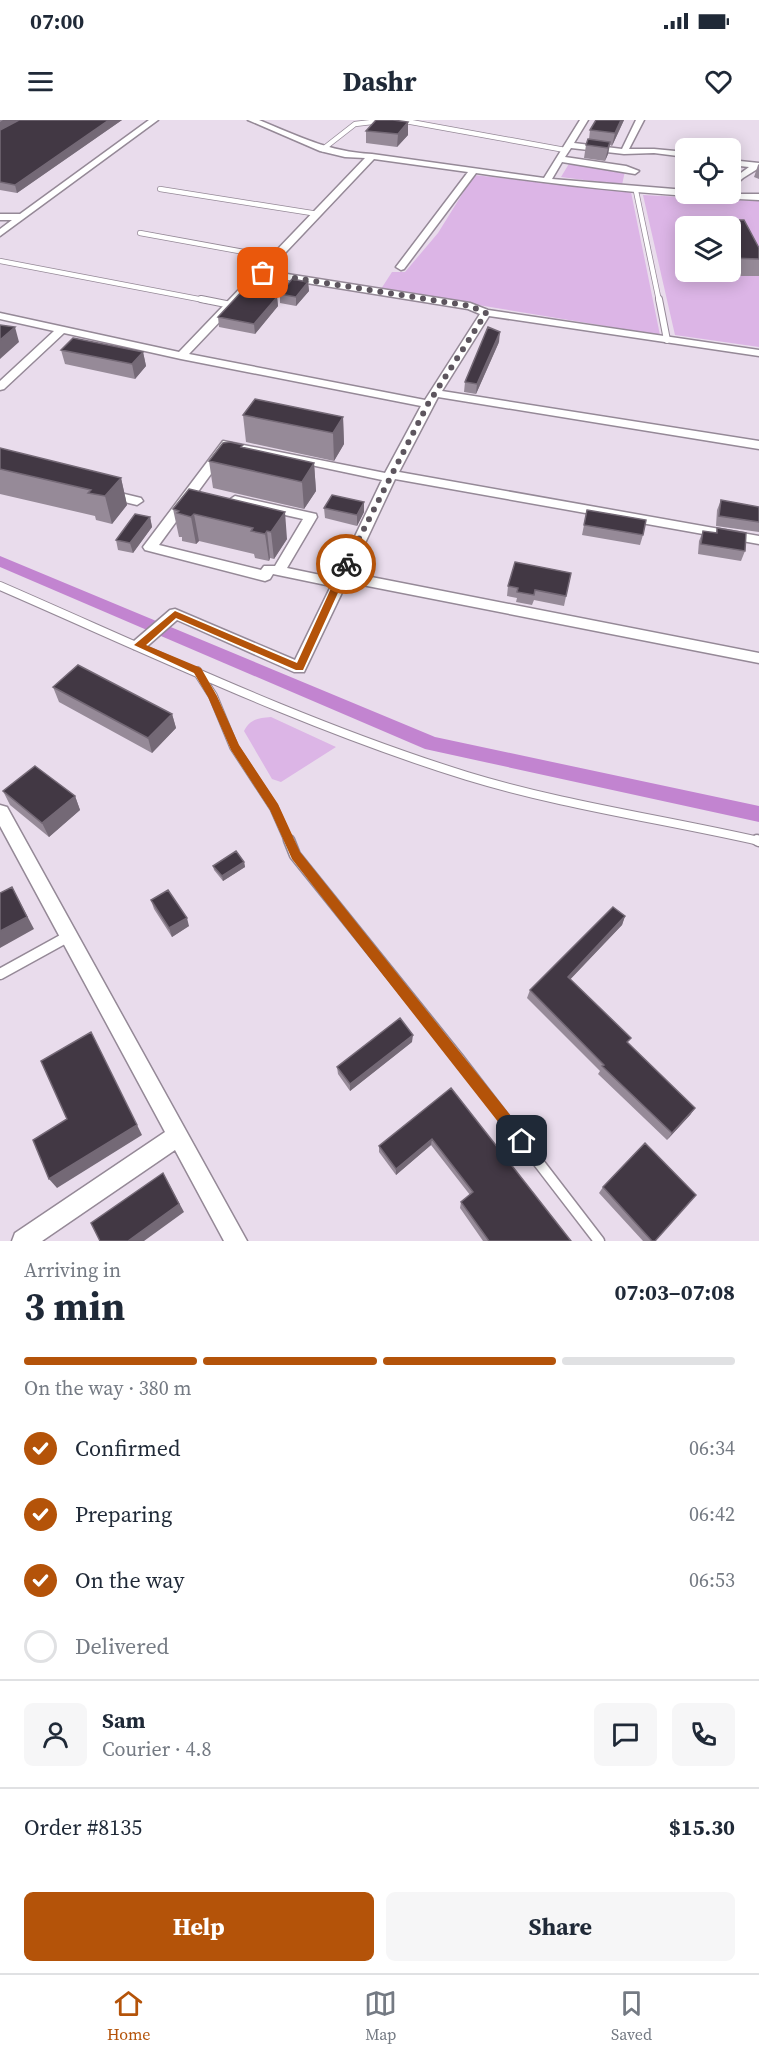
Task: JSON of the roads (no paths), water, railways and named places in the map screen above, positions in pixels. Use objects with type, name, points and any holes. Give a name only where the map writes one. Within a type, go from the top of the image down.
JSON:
[{"type":"street","points":[[0,233],[154,120]]},
{"type":"street","points":[[252,120],[323,149],[345,155],[372,156],[546,181],[675,193]]},
{"type":"street","points":[[546,181],[584,120]]},
{"type":"street","points":[[624,152],[640,120]]},
{"type":"street","points":[[567,147],[675,154]]},
{"type":"street","points":[[633,190],[634,171],[639,153]]},
{"type":"street","points":[[182,356],[372,156]]},
{"type":"street","points":[[559,159],[634,171]]},
{"type":"street","points":[[741,163],[758,165]]},
{"type":"street","points":[[741,175],[758,165]]},
{"type":"street","points":[[401,267],[473,171]]},
{"type":"street","points":[[741,196],[759,197]]},
{"type":"street","points":[[0,217],[21,217]]},
{"type":"street","points":[[263,273],[470,306],[486,313],[759,353]]},
{"type":"street","points":[[139,645],[175,614],[299,668],[339,579],[390,476],[432,398],[486,313]]},
{"type":"street","points":[[0,316],[182,356],[432,398],[759,445]]},
{"type":"street","points":[[0,387],[61,330]]},
{"type":"street","points":[[759,540],[390,476],[228,444],[188,506],[150,547],[265,576],[269,569],[339,579],[759,658]]},
{"type":"street","points":[[96,487],[136,496]]},
{"type":"street","points":[[225,498],[311,517],[297,530],[278,571]]},
{"type":"street","points":[[1,812],[236,1241]]},
{"type":"street","points":[[23,1241],[178,1136]]},
{"type":"lane","points":[[323,149],[355,124],[389,120]]},
{"type":"lane","points":[[400,120],[567,147]]},
{"type":"lane","points":[[160,189],[318,214]]},
{"type":"lane","points":[[633,190],[667,340]]},
{"type":"lane","points":[[140,233],[277,258]]},
{"type":"lane","points":[[0,261],[231,305]]},
{"type":"lane","points":[[0,586],[197,671],[428,764],[520,790],[759,841]]},
{"type":"lane","points":[[197,671],[213,696],[234,747],[274,808],[296,855],[459,1059],[599,1241]]},
{"type":"lane","points":[[0,974],[69,936]]},
{"type":"waterway","points":[[0,561],[432,744],[759,814]]}]
